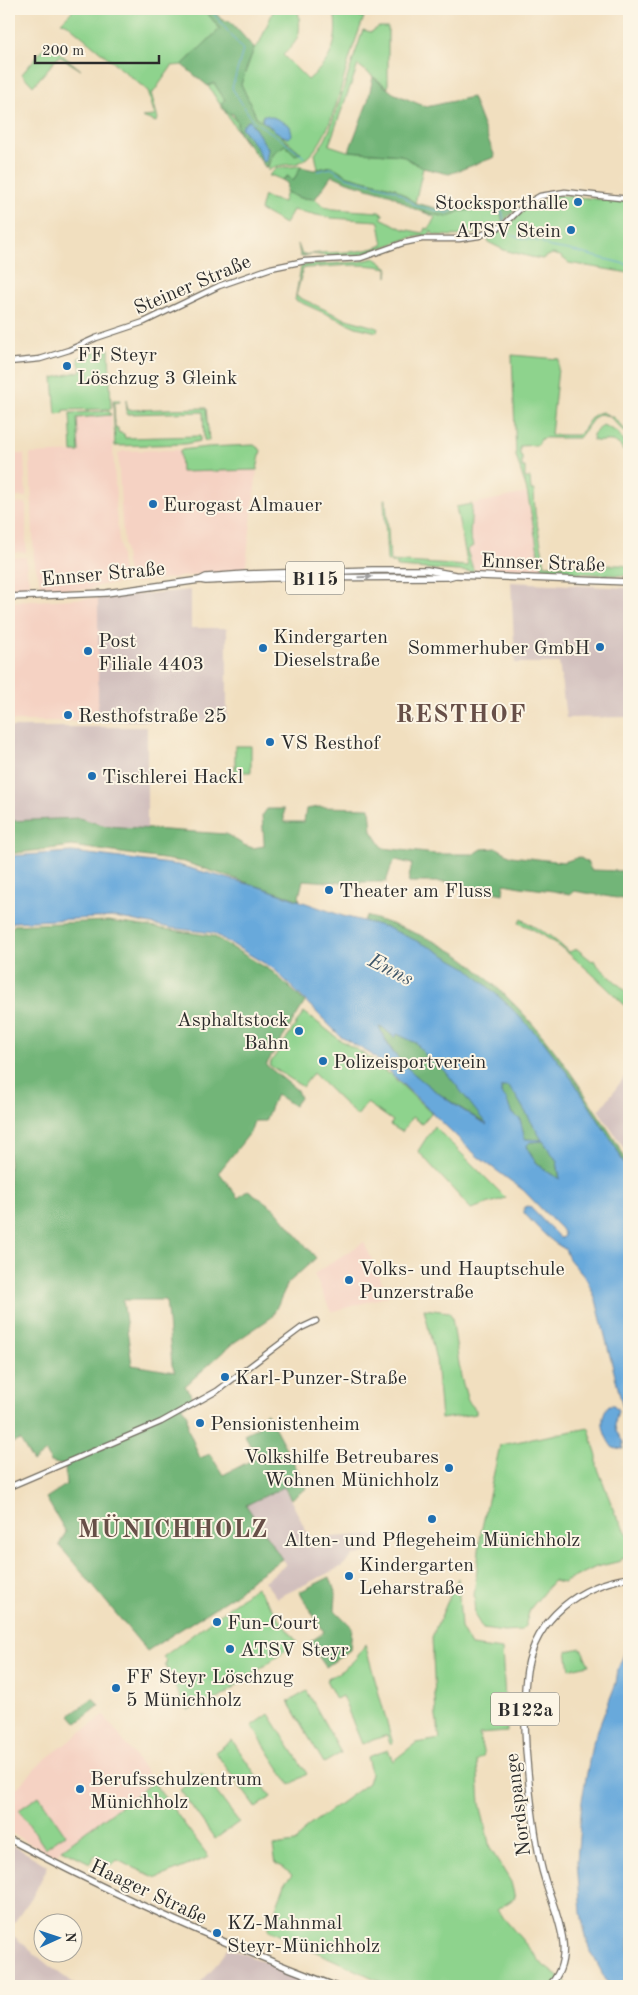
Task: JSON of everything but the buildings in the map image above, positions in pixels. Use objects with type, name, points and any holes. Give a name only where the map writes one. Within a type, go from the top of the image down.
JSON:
[{"type":"main road","name":"Ennser Straße","points":[[9,597],[106,593],[200,580],[206,577],[245,574],[364,570],[427,570],[455,575],[629,582]]},
{"type":"main road","name":"Nordspange","points":[[549,1986],[562,1967],[564,1946],[542,1868],[534,1829],[526,1734],[525,1697],[530,1656],[540,1635],[558,1611],[587,1590],[626,1579]]},
{"type":"main road","name":"Haager Straße","points":[[9,1839],[99,1885],[205,1934],[335,1986]]},
{"type":"street","name":"Steiner Straße","points":[[9,362],[34,360],[54,355],[96,338],[144,322],[219,286],[271,268],[305,261],[361,258],[403,243],[422,239],[459,239],[480,236],[504,225],[529,202],[548,194],[564,192],[629,199]]},
{"type":"street","points":[[9,1487],[161,1422],[217,1391],[289,1336],[316,1321]]},
{"type":"shaded area","points":[[111,415],[115,505],[124,583],[102,585],[89,589],[46,590],[41,585],[34,561],[30,454],[79,452],[77,418]]},
{"type":"shaded area","points":[[180,450],[181,472],[257,470],[246,565],[243,570],[238,572],[203,574],[134,583],[129,578],[126,562],[118,454],[123,451]]},
{"type":"shaded area","points":[[9,454],[24,454],[26,497],[9,497]]},
{"type":"shaded area","points":[[526,493],[539,557],[544,571],[474,569],[467,550],[473,546],[470,535],[472,504]]},
{"type":"shaded area","points":[[26,503],[26,552],[9,553],[9,504]]},
{"type":"shaded area","points":[[9,557],[26,557],[27,573],[31,586],[29,589],[9,592]]},
{"type":"shaded area","points":[[511,582],[629,588],[629,717],[566,718],[559,663],[515,663]]},
{"type":"shaded area","points":[[191,590],[191,628],[227,628],[227,721],[98,721],[98,598]]},
{"type":"shaded area","points":[[98,598],[98,721],[9,721],[9,602]]},
{"type":"shaded area","points":[[9,727],[147,727],[147,830],[106,826],[79,818],[9,821]]},
{"type":"shaded area","points":[[629,1071],[629,1156],[599,1111]]},
{"type":"shaded area","name":"Volks- und Hauptschule Punzerstraße","points":[[364,1242],[388,1296],[331,1312],[314,1274]]},
{"type":"shaded area","points":[[284,1487],[310,1538],[316,1542],[332,1537],[361,1535],[379,1537],[375,1550],[353,1556],[341,1567],[277,1598],[264,1581],[286,1565],[246,1505]]},
{"type":"shaded area","name":"Berufsschulzentrum Münichholz","points":[[104,1715],[153,1781],[54,1856],[9,1832],[9,1796],[43,1761]]},
{"type":"shaded area","points":[[9,1843],[48,1866],[34,1894],[9,1930]]},
{"type":"shaded area","points":[[9,1932],[32,1951],[32,1962],[44,1962],[77,1986],[9,1986]]},
{"type":"shaded area","points":[[228,1948],[328,1986],[197,1986],[212,1970]]},
{"type":"green space","points":[[74,9],[204,9],[220,29],[182,65],[172,66],[153,93],[151,93],[158,119],[156,122],[142,117],[155,116],[148,91],[66,23],[61,22]]},
{"type":"green space","points":[[204,9],[212,9],[222,20],[230,21],[254,48],[241,84],[257,118],[276,129],[288,143],[301,153],[295,155],[285,145],[275,152],[266,168],[238,131],[237,122],[233,114],[227,113],[221,103],[225,100],[214,83],[208,86],[182,65],[220,29]],"holes":[[[250,121],[268,149],[263,162],[257,148],[241,127]]]},
{"type":"green space","points":[[274,9],[298,9],[298,35],[283,55],[308,80],[323,65],[332,49],[336,31],[334,9],[357,9],[355,16],[364,17],[333,113],[321,140],[304,160],[295,164],[277,166],[268,171],[269,162],[273,155],[285,145],[295,155],[301,153],[282,136],[289,138],[286,124],[279,122],[275,118],[262,117],[262,121],[257,118],[241,84],[254,48],[259,44]]},
{"type":"green space","points":[[379,27],[388,27],[388,88],[358,65],[329,145],[347,151],[401,155],[423,168],[415,203],[395,188],[348,176],[332,166],[318,169],[315,154],[330,129],[363,30],[371,32]]},
{"type":"green space","points":[[49,42],[81,70],[59,56],[33,86],[22,74]]},
{"type":"green space","points":[[373,77],[393,93],[426,107],[472,97],[495,157],[449,174],[423,168],[401,155],[349,151],[368,101]]},
{"type":"green space","points":[[214,83],[225,100],[221,103],[237,122],[238,131],[246,144],[208,86]]},
{"type":"green space","points":[[301,166],[304,168],[300,168],[293,182],[288,176],[282,180],[268,176],[277,168]]},
{"type":"green space","points":[[332,166],[348,176],[395,188],[415,203],[448,211],[461,205],[498,202],[508,205],[515,211],[503,222],[501,213],[496,209],[460,211],[447,217],[412,208],[392,195],[347,182],[332,175],[315,199],[300,198],[286,192],[287,183],[282,180],[288,176],[293,181],[301,167],[314,170]]},
{"type":"green space","points":[[286,192],[300,198],[315,199],[325,207],[333,209],[379,212],[384,215],[381,218],[403,229],[423,233],[425,228],[429,229],[435,217],[423,212],[447,217],[460,211],[496,209],[501,213],[503,222],[495,227],[470,235],[434,235],[431,231],[429,235],[410,238],[360,255],[327,256],[312,254],[353,252],[383,245],[378,221],[331,218],[293,210],[285,224],[260,210],[264,195],[267,198],[283,202]]},
{"type":"green space","name":"ATSV Stein","points":[[557,195],[629,202],[629,273],[569,263],[560,256],[552,254],[542,259],[531,257],[504,250],[488,242],[489,237],[509,227],[516,217],[529,206],[531,208]]},
{"type":"green space","points":[[298,244],[302,255],[312,254],[301,257]]},
{"type":"green space","points":[[375,258],[388,268],[387,277],[387,268],[377,266],[357,265],[305,268],[303,269],[296,296],[343,318],[378,328],[377,332],[356,327],[295,300],[301,267],[304,265],[357,262]]},
{"type":"green space","points":[[105,349],[109,349],[111,409],[64,410],[64,413],[56,414],[53,378],[81,371],[78,358],[102,350],[103,356],[105,356]]},
{"type":"green space","points":[[512,355],[559,359],[551,435],[578,435],[594,415],[602,412],[614,418],[629,434],[629,437],[609,416],[600,414],[594,418],[579,438],[544,438],[541,439],[538,445],[520,446],[522,467],[525,467],[525,478],[530,478],[531,490],[534,490],[535,513],[545,565],[622,565],[629,567],[629,576],[544,571],[539,557],[527,491],[516,456]]},
{"type":"green space","points":[[113,400],[120,400],[120,402],[114,403],[115,427],[118,428],[118,432],[124,434],[125,438],[200,436],[200,441],[185,444],[115,446]]},
{"type":"green space","points":[[126,400],[128,410],[206,408],[209,441],[204,440],[203,412],[127,414]]},
{"type":"green space","points":[[109,411],[111,415],[77,418],[79,452],[72,452],[70,413]]},
{"type":"green space","points":[[603,425],[617,432],[629,447],[629,459],[617,443],[593,440],[593,434]]},
{"type":"green space","points":[[254,445],[261,450],[257,470],[181,472],[180,450]]},
{"type":"green space","points":[[384,499],[386,499],[390,561],[468,566],[456,507],[472,504],[470,535],[473,546],[467,550],[474,572],[397,567],[397,564],[387,561]]},
{"type":"green space","points":[[235,746],[251,746],[251,772],[235,772]]},
{"type":"green space","points":[[319,807],[370,808],[372,831],[383,848],[435,854],[474,854],[482,849],[497,848],[511,856],[564,862],[579,857],[587,862],[591,870],[622,871],[629,874],[629,900],[574,891],[570,894],[504,884],[503,894],[445,882],[408,882],[412,864],[396,860],[392,864],[386,882],[303,880],[300,900],[184,862],[72,846],[9,854],[9,821],[79,818],[106,826],[226,834],[253,848],[264,846],[262,816],[267,809],[284,809],[284,822],[304,822],[306,809]]},
{"type":"green space","points":[[366,916],[411,931],[454,952],[474,966],[506,996],[532,1023],[578,1083],[615,1141],[629,1167],[627,1168],[574,1082],[543,1041],[364,921]]},
{"type":"green space","points":[[521,919],[550,936],[569,952],[577,949],[592,961],[594,960],[629,994],[629,1009],[564,950],[534,930],[519,923]]},
{"type":"green space","points":[[108,921],[213,936],[273,972],[305,1002],[266,1065],[297,1090],[300,1098],[294,1106],[276,1094],[265,1121],[254,1121],[250,1133],[219,1172],[238,1198],[248,1190],[275,1209],[316,1258],[288,1283],[272,1317],[232,1344],[185,1386],[195,1400],[182,1407],[187,1415],[188,1429],[200,1458],[210,1454],[223,1475],[258,1457],[244,1434],[258,1427],[255,1420],[267,1413],[307,1488],[291,1499],[284,1487],[246,1505],[282,1559],[252,1579],[233,1596],[147,1651],[59,1545],[66,1532],[46,1498],[66,1485],[65,1466],[51,1462],[46,1452],[33,1462],[20,1440],[9,1444],[9,932],[14,925]],"holes":[[[123,1300],[166,1300],[172,1365],[175,1372],[132,1365]]]},
{"type":"green space","name":"Polizeisportverein","points":[[304,1012],[340,1040],[369,1057],[389,1073],[431,1113],[422,1124],[412,1117],[402,1132],[390,1125],[393,1121],[367,1103],[357,1116],[313,1073],[303,1087],[269,1065]]},
{"type":"green space","points":[[379,1027],[382,1027],[395,1038],[396,1033],[416,1043],[428,1058],[446,1072],[489,1126],[435,1091],[409,1070],[390,1047]]},
{"type":"green space","points":[[508,1086],[543,1140],[525,1139],[520,1119],[512,1114],[506,1099],[501,1094],[501,1087]]},
{"type":"green space","points":[[434,1126],[506,1198],[471,1209],[418,1151]]},
{"type":"green space","points":[[543,1141],[557,1161],[560,1179],[540,1165],[529,1151],[527,1145],[530,1142]]},
{"type":"green space","points":[[424,1309],[449,1312],[452,1317],[461,1377],[468,1401],[476,1410],[476,1414],[441,1419],[436,1360]]},
{"type":"green space","points":[[589,1428],[597,1457],[597,1466],[615,1514],[629,1536],[629,1557],[621,1558],[621,1561],[596,1567],[563,1583],[553,1581],[530,1609],[525,1626],[520,1631],[504,1632],[483,1629],[475,1616],[474,1601],[476,1599],[474,1596],[481,1532],[500,1445]]},
{"type":"green space","points":[[330,1577],[336,1595],[335,1610],[352,1627],[350,1650],[326,1667],[309,1643],[324,1632],[299,1592]]},
{"type":"green space","points":[[458,1578],[461,1628],[471,1646],[502,1650],[507,1732],[479,1734],[484,1756],[477,1761],[480,1803],[490,1848],[511,1882],[515,1898],[497,1910],[544,1966],[571,1986],[391,1986],[268,1930],[286,1881],[292,1875],[276,1864],[273,1846],[295,1843],[306,1828],[368,1783],[371,1773],[367,1757],[388,1750],[393,1761],[416,1743],[440,1739],[436,1717],[432,1637]]},
{"type":"green space","name":"ATSV Steyr","points":[[256,1587],[297,1642],[220,1698],[187,1710],[165,1664],[167,1662],[163,1657]]},
{"type":"green space","points":[[365,1644],[393,1744],[390,1744],[387,1735],[362,1744],[342,1696],[336,1699],[326,1680],[354,1661]]},
{"type":"green space","points":[[581,1648],[589,1665],[570,1669],[567,1651]]},
{"type":"green space","points":[[307,1691],[341,1753],[324,1763],[288,1702]]},
{"type":"green space","points":[[93,1698],[99,1706],[77,1723],[70,1715]]},
{"type":"green space","points":[[269,1714],[307,1774],[290,1785],[252,1726]]},
{"type":"green space","points":[[232,1740],[271,1797],[256,1808],[215,1752]]},
{"type":"green space","points":[[202,1773],[239,1822],[215,1839],[180,1790]]},
{"type":"green space","points":[[153,1782],[209,1857],[157,1878],[117,1860],[112,1865],[95,1855],[90,1863],[62,1849]]},
{"type":"green space","points":[[39,1796],[65,1834],[45,1848],[19,1810]]},
{"type":"water","points":[[263,115],[273,117],[290,126],[292,135],[289,138],[278,133],[262,121]]},
{"type":"water","points":[[250,121],[268,149],[266,161],[263,162],[257,148],[241,127]]},
{"type":"water","name":"Enns","points":[[72,852],[178,865],[263,888],[343,916],[386,927],[432,948],[467,968],[507,1004],[543,1041],[574,1082],[616,1148],[629,1174],[629,1432],[596,1300],[587,1280],[569,1259],[565,1249],[548,1238],[524,1213],[524,1207],[529,1206],[560,1238],[563,1237],[564,1234],[561,1229],[523,1190],[477,1156],[371,1054],[341,1037],[274,969],[213,933],[171,928],[115,917],[13,922],[9,927],[9,856]],"holes":[[[379,1027],[382,1027],[395,1038],[397,1034],[416,1043],[428,1058],[446,1072],[487,1125],[449,1101],[421,1080],[390,1048]],[[501,1087],[508,1087],[516,1096],[542,1140],[525,1139],[520,1119],[512,1114],[506,1099],[501,1094]],[[543,1141],[557,1161],[560,1179],[549,1173],[535,1161],[527,1145],[530,1142]]]},
{"type":"water","points":[[609,1405],[614,1405],[618,1410],[615,1427],[623,1442],[623,1449],[613,1448],[604,1432],[604,1415]]},
{"type":"water","points":[[629,1628],[629,1986],[609,1986],[589,1948],[581,1913],[577,1861],[582,1800],[592,1745],[616,1683]]},
{"type":"waterway","points":[[210,9],[243,50],[232,88],[253,121],[304,157]]},
{"type":"waterway","points":[[318,171],[331,168],[346,177],[395,190],[416,206],[448,213],[459,207],[495,205],[502,211],[504,221]]},
{"type":"waterway","points":[[505,229],[513,236],[541,242],[550,247],[629,265]]},
{"type":"place","name":"Stocksporthalle","points":[[578,202]]},
{"type":"place","name":"ATSV Stein","points":[[571,230]]},
{"type":"place","name":"FF Steyr Löschzug 3 Gleink","points":[[67,366]]},
{"type":"place","name":"Eurogast Almauer","points":[[153,504]]},
{"type":"place","name":"Sommerhuber GmbH","points":[[600,647]]},
{"type":"place","name":"Kindergarten Dieselstraße","points":[[263,648]]},
{"type":"place","name":"Post Filiale 4403","points":[[88,651]]},
{"type":"place","name":"Resthofstraße 25","points":[[68,715]]},
{"type":"place","name":"VS Resthof","points":[[270,742]]},
{"type":"place","name":"Tischlerei Hackl","points":[[92,776]]},
{"type":"place","name":"Theater am Fluss","points":[[329,890]]},
{"type":"place","name":"Asphaltstock Bahn","points":[[299,1031]]},
{"type":"place","name":"Polizeisportverein","points":[[323,1061]]},
{"type":"place","name":"Volks- und Hauptschule Punzerstraße","points":[[349,1280]]},
{"type":"place","name":"Karl-Punzer-Straße","points":[[225,1377]]},
{"type":"place","name":"Pensionistenheim","points":[[200,1423]]},
{"type":"place","name":"Volkshilfe Betreubares Wohnen Münichholz","points":[[449,1468]]},
{"type":"place","name":"Alten- und Pflegeheim Münichholz","points":[[432,1519]]},
{"type":"place","name":"Kindergarten Leharstraße","points":[[349,1576]]},
{"type":"place","name":"Fun-Court","points":[[217,1622]]},
{"type":"place","name":"ATSV Steyr","points":[[230,1649]]},
{"type":"place","name":"FF Steyr Löschzug 5 Münichholz","points":[[116,1688]]},
{"type":"place","name":"Berufsschulzentrum Münichholz","points":[[80,1789]]},
{"type":"place","name":"KZ-Mahnmal Steyr-Münichholz","points":[[217,1933]]},
{"type":"district","name":"RESTHOF","points":[[461,713]]},
{"type":"district","name":"MÜNICHHOLZ","points":[[173,1528]]}]
